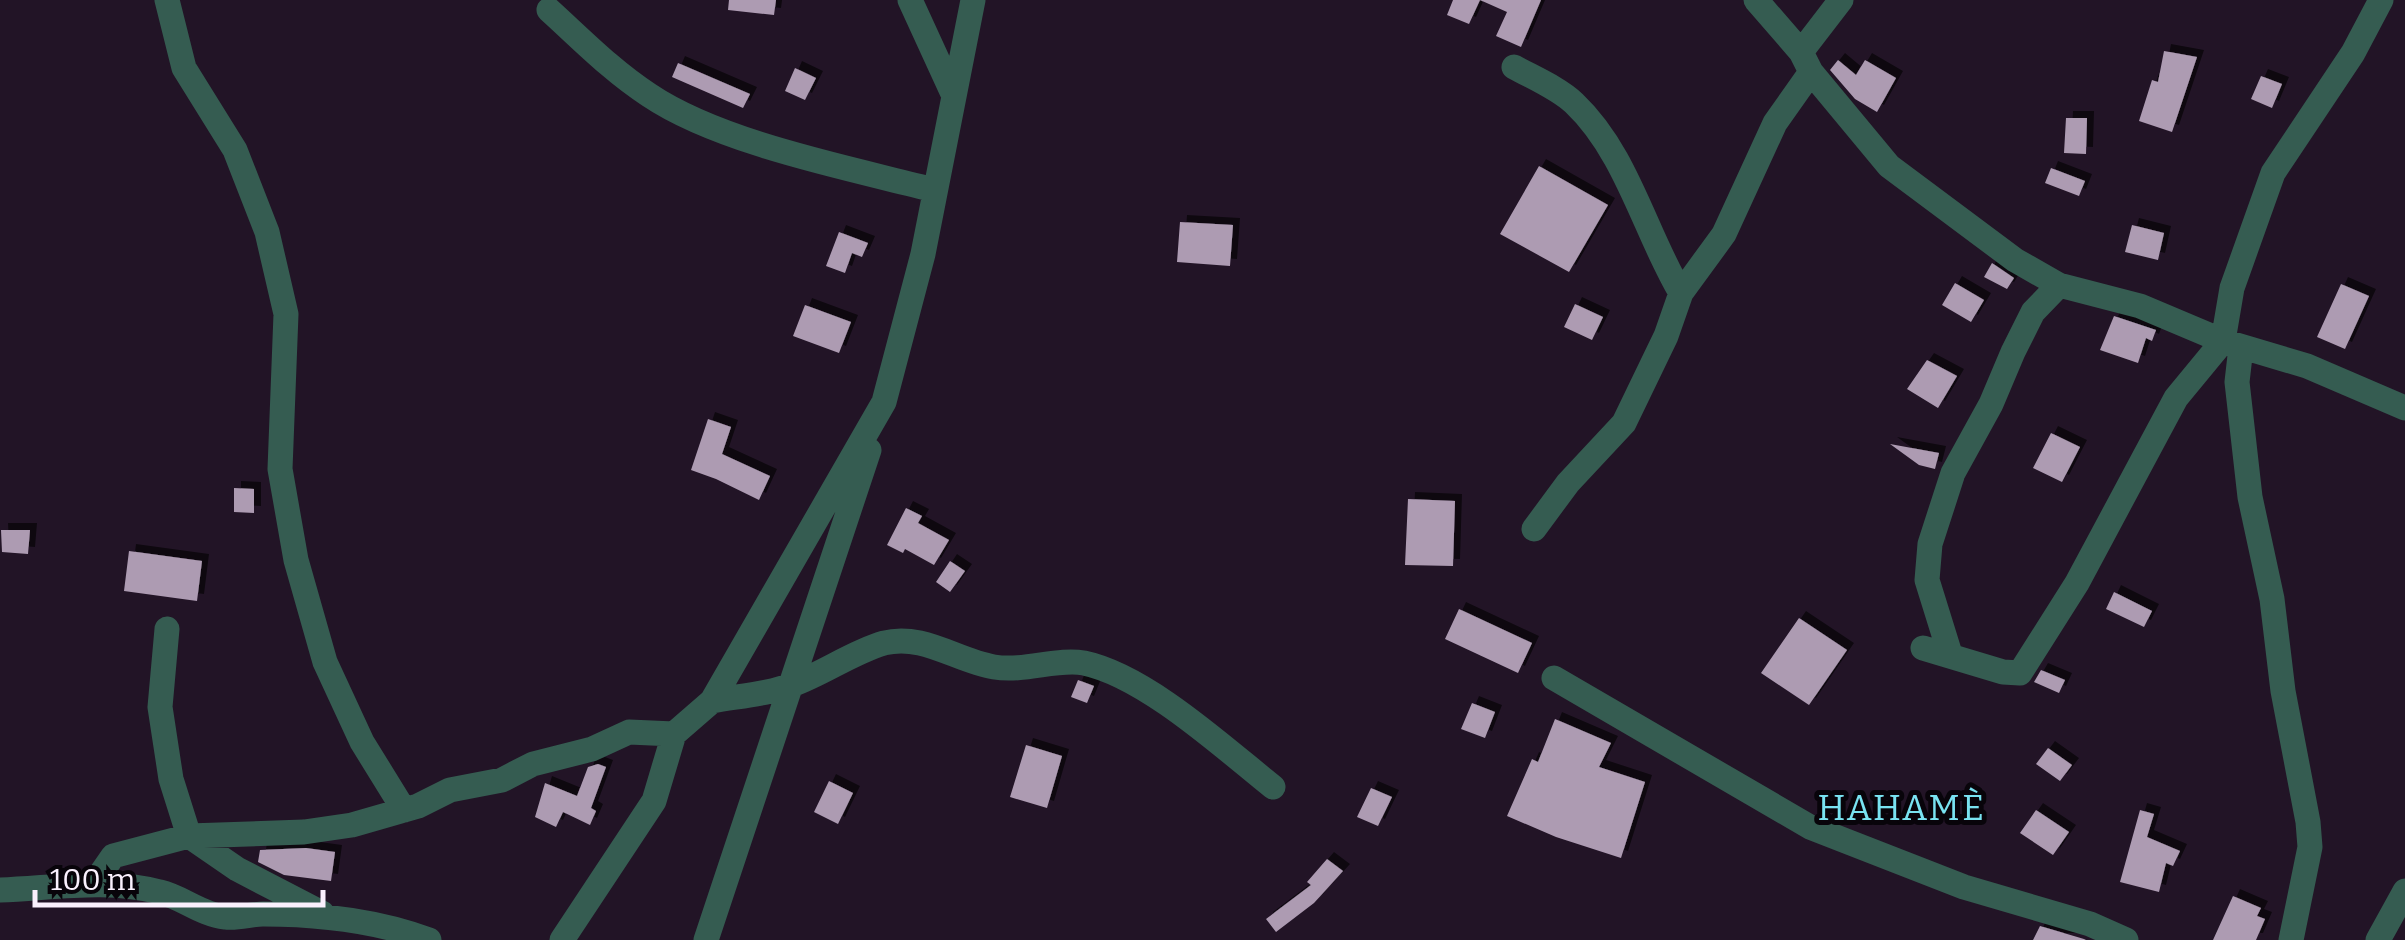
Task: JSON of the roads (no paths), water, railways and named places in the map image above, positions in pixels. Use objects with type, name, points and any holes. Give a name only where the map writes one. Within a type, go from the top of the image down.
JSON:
[{"type":"street","points":[[167,0],[184,68],[235,150],[266,232],[286,314],[280,469],[296,560],[320,645],[362,742],[404,810]]},
{"type":"street","points":[[910,0],[954,96]]},
{"type":"street","points":[[706,940],[884,402],[922,254],[973,0]]},
{"type":"street","points":[[1756,0],[1888,166],[2015,260],[2059,285],[2140,306],[2232,344],[2307,366],[2405,408]]},
{"type":"street","points":[[1534,529],[1568,483],[1624,423],[1666,336],[1681,293],[1724,234],[1775,123],[1841,0]]},
{"type":"street","points":[[2291,940],[2303,888],[2309,834],[2283,691],[2272,599],[2250,497],[2232,344],[2232,288],[2273,174],[2353,53],[2381,0]]},
{"type":"street","points":[[549,10],[614,69],[650,96],[693,120],[828,163],[934,190]]},
{"type":"street","points":[[1514,67],[1572,100],[1582,111],[1618,166],[1681,293]]},
{"type":"street","points":[[1950,654],[1927,580],[1930,544],[1953,473],[2013,352],[2033,312],[2059,285]]},
{"type":"street","points":[[1923,648],[2003,672],[2020,673],[2077,582],[2176,398],[2232,344]]},
{"type":"street","points":[[562,940],[654,801],[674,734],[712,701],[884,402]]},
{"type":"street","points":[[166,629],[160,706],[171,779],[189,836],[237,869],[327,916]]},
{"type":"street","points":[[712,701],[792,686],[884,643],[904,642],[948,650],[991,667],[1028,669],[1084,663],[1135,683],[1220,742],[1274,787]]},
{"type":"street","points":[[1554,678],[1810,827],[1964,887],[2090,924],[2126,940]]},
{"type":"street","points":[[95,882],[113,856],[189,836],[304,832],[352,825],[404,810],[450,790],[502,780],[533,764],[592,749],[629,732],[674,734]]},
{"type":"street","points":[[0,890],[66,888],[95,882],[162,892],[224,917],[327,916],[376,923],[429,940]]},
{"type":"street","points":[[2378,940],[2405,891]]},
{"type":"district","name":"HAHAMÈ","points":[[1902,808]]}]
